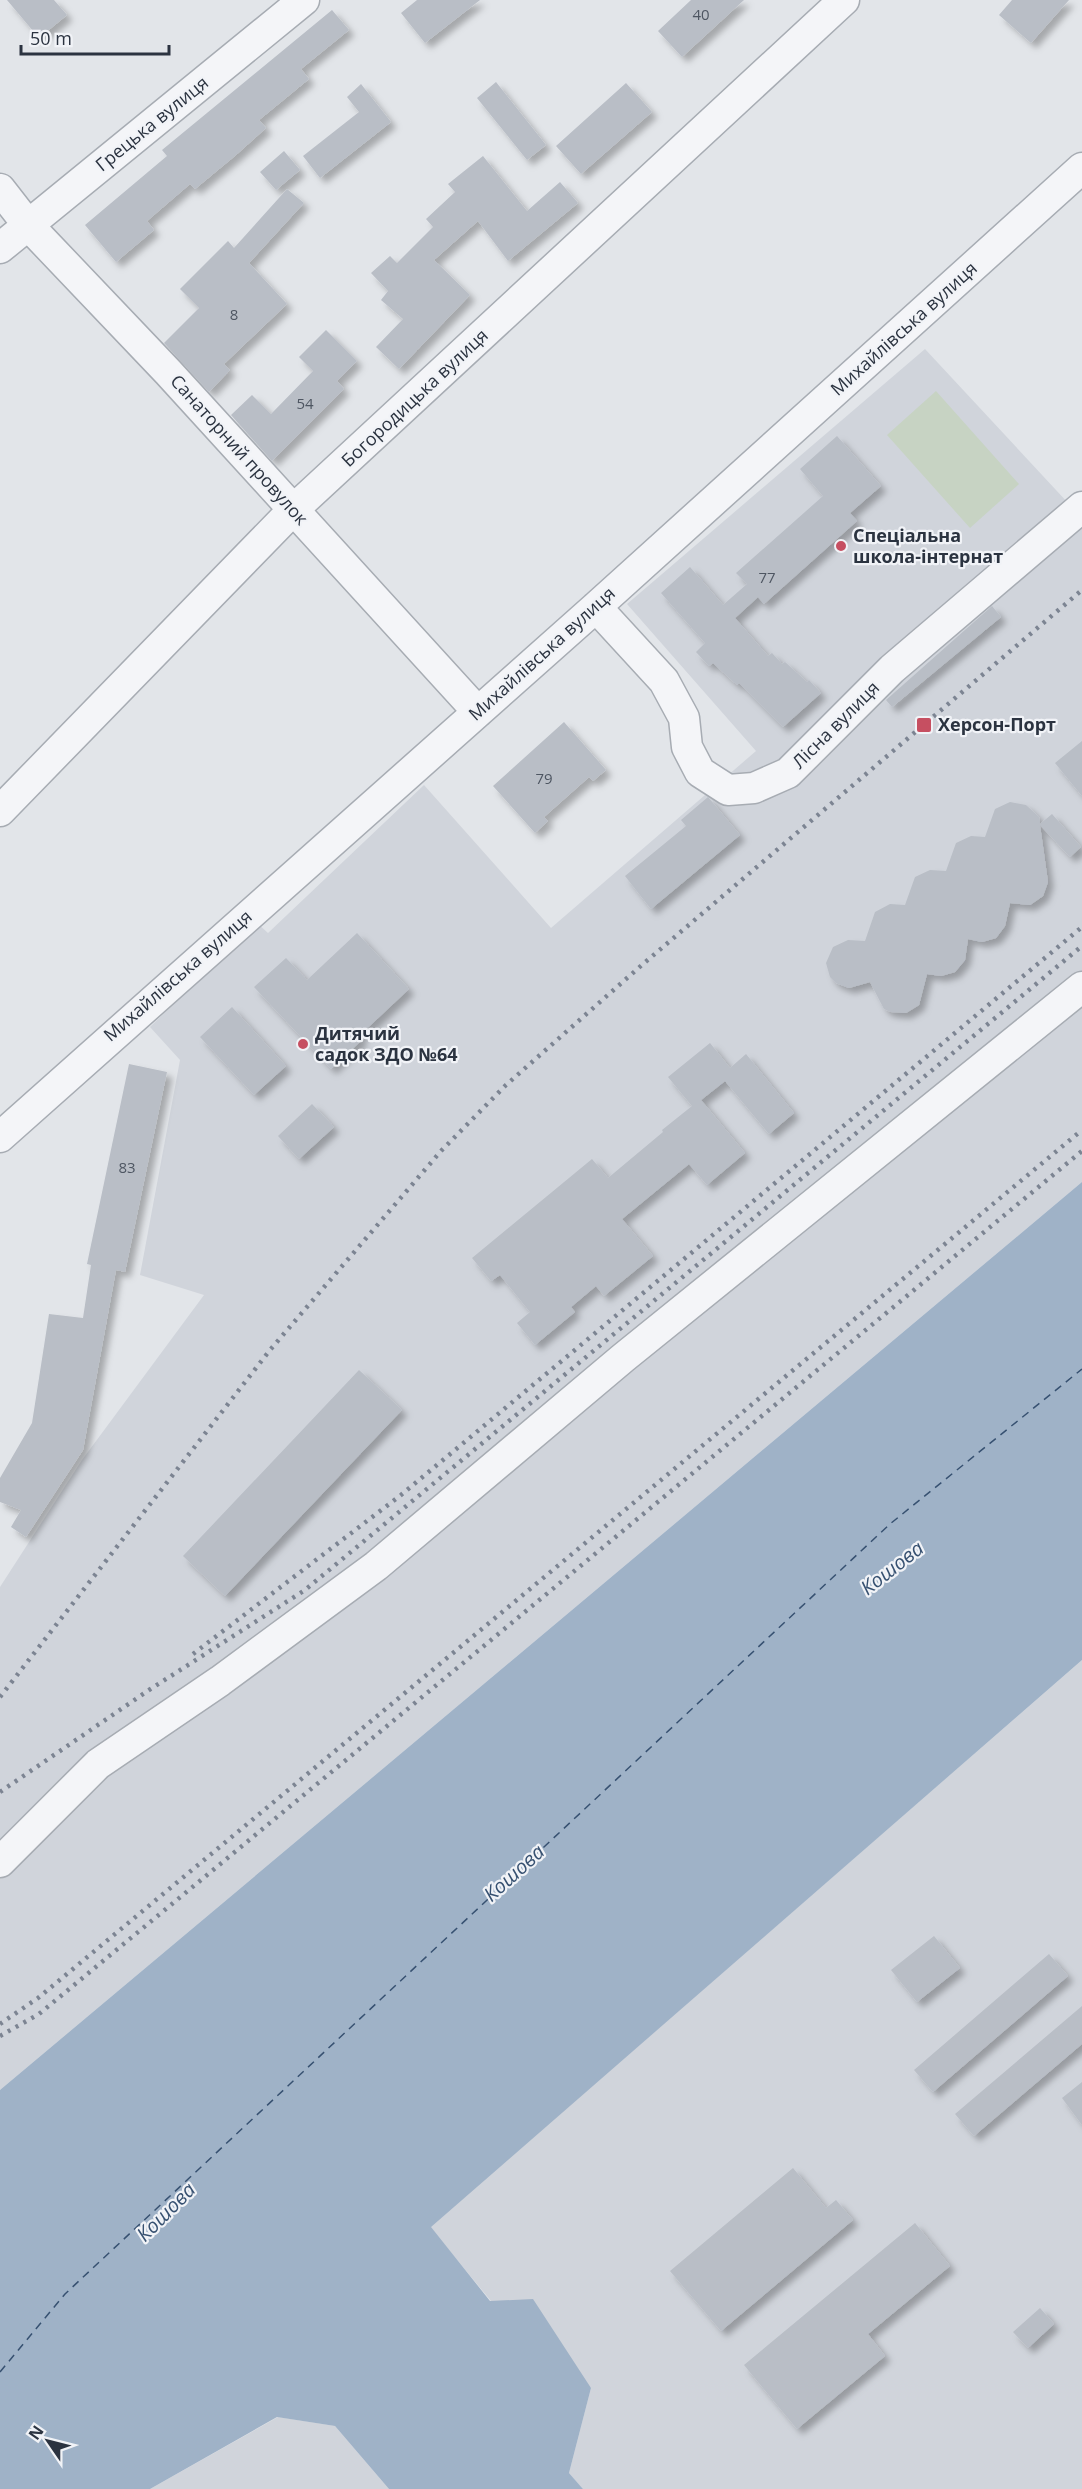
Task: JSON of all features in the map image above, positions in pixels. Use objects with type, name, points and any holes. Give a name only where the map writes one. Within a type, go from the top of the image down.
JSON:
[{"type":"street","name":"Грецька вулиця","points":[[0,248],[304,0]]},
{"type":"street","name":"Богородицька вулиця","points":[[0,811],[293,510],[844,0]]},
{"type":"street","name":"Михайлівська вулиця","points":[[0,1137],[596,607],[1082,168]]},
{"type":"street","name":"Санаторний провулок","points":[[0,189],[28,225],[168,372],[478,712]]},
{"type":"street","name":"Лісна вулиця","points":[[596,607],[664,681],[684,718],[687,747],[700,772],[728,790],[754,788],[788,773],[892,669],[1082,507]]},
{"type":"street","points":[[0,1862],[98,1764],[220,1681],[376,1566],[623,1358],[1082,987]]},
{"type":"shaded area","points":[[925,349],[1082,518],[1082,1182],[0,2090],[0,1587],[82,1460],[204,1295],[140,1275],[180,1060],[150,1027],[257,923],[268,933],[424,785],[551,928],[756,751],[627,604]]},
{"type":"shaded area","points":[[1082,1660],[1082,2489],[583,2489],[569,2473],[591,2388],[491,2301],[430,2227]]},
{"type":"shaded area","points":[[278,2417],[335,2426],[389,2489],[150,2489]]},
{"type":"green space","points":[[936,391],[1019,484],[970,528],[887,435]]},
{"type":"water","name":"Кошова","points":[[1082,1182],[1082,1660],[431,2227],[490,2301],[533,2299],[591,2388],[569,2473],[583,2489],[389,2489],[335,2426],[277,2417],[150,2489],[0,2489],[0,2090]]},
{"type":"building","points":[[7,0],[54,0],[67,15],[39,38]]},
{"type":"building","points":[[417,0],[480,0],[425,43],[401,13]]},
{"type":"building","points":[[691,0],[744,0],[682,57],[658,31]]},
{"type":"building","points":[[1012,0],[1069,0],[1031,43],[999,15]]},
{"type":"building","points":[[332,10],[349,30],[301,69],[309,79],[259,120],[266,128],[236,155],[195,189],[190,184],[147,221],[154,230],[116,262],[85,225],[167,156],[162,150]]},
{"type":"building","points":[[496,82],[546,145],[527,160],[477,98]]},
{"type":"building","points":[[626,83],[652,112],[581,174],[556,146]]},
{"type":"building","points":[[361,84],[391,122],[320,178],[303,156],[359,112],[347,97]]},
{"type":"building","points":[[284,151],[300,170],[276,190],[260,172]]},
{"type":"building","points":[[483,156],[527,211],[560,182],[578,203],[508,261],[478,221],[434,260],[470,295],[399,369],[376,347],[403,319],[381,300],[388,291],[371,273],[390,256],[397,263],[433,227],[426,219],[455,192],[448,184]]},
{"type":"building","points":[[287,189],[304,203],[249,263],[287,304],[224,364],[230,370],[209,392],[164,343],[199,308],[180,289],[228,241],[234,248]]},
{"type":"building","points":[[326,330],[357,361],[337,381],[344,389],[272,461],[231,415],[252,395],[271,414],[313,371],[299,357]]},
{"type":"building","points":[[837,436],[881,486],[850,513],[857,521],[764,604],[758,597],[735,618],[768,656],[772,653],[782,664],[785,662],[807,682],[809,680],[821,693],[783,727],[739,683],[737,685],[713,663],[709,666],[696,652],[705,643],[661,593],[690,567],[723,605],[747,584],[736,573],[823,496],[800,469]]},
{"type":"building","points":[[992,606],[1001,617],[892,707],[886,700]]},
{"type":"building","points":[[564,722],[606,770],[593,781],[589,777],[544,817],[548,821],[535,833],[493,786]]},
{"type":"building","points":[[1082,741],[1082,796],[1055,763]]},
{"type":"building","points":[[708,797],[740,835],[651,909],[625,876],[686,826],[681,820]]},
{"type":"building","points":[[1010,802],[1026,805],[1039,817],[1040,824],[1052,814],[1081,847],[1070,857],[1040,825],[1048,882],[1043,896],[1030,905],[1010,903],[1005,926],[996,938],[982,942],[968,939],[965,960],[955,972],[941,976],[927,974],[919,1005],[906,1013],[884,1009],[870,982],[849,988],[836,983],[830,977],[826,963],[833,947],[848,940],[865,941],[875,912],[890,904],[905,905],[915,877],[930,870],[946,871],[956,843],[971,836],[985,837],[995,809]]},
{"type":"building","points":[[357,933],[409,989],[359,1036],[362,1040],[331,1069],[254,987],[286,958],[307,980]]},
{"type":"building","points":[[232,1007],[286,1066],[254,1095],[200,1037]]},
{"type":"building","points":[[710,1043],[730,1068],[746,1054],[794,1113],[769,1134],[725,1081],[701,1100],[745,1153],[707,1185],[689,1164],[622,1219],[653,1256],[604,1296],[596,1286],[571,1307],[575,1312],[535,1345],[517,1323],[530,1312],[500,1275],[491,1281],[472,1258],[592,1159],[608,1178],[692,1106],[668,1077]]},
{"type":"building","points":[[129,1064],[167,1072],[125,1272],[116,1270],[83,1450],[26,1537],[11,1527],[21,1510],[0,1502],[0,1478],[32,1423],[49,1314],[83,1318],[91,1265],[87,1264]]},
{"type":"building","points":[[312,1104],[334,1127],[299,1159],[278,1136]]},
{"type":"building","points":[[359,1370],[402,1410],[225,1596],[183,1556]]},
{"type":"building","points":[[934,1936],[960,1968],[917,2002],[891,1970]]},
{"type":"building","points":[[1049,1954],[1068,1976],[933,2092],[914,2070]]},
{"type":"building","points":[[1082,2006],[1082,2044],[974,2136],[955,2114]]},
{"type":"building","points":[[1082,2082],[1082,2125],[1062,2098]]},
{"type":"building","points":[[793,2168],[826,2208],[836,2200],[853,2220],[721,2331],[670,2271]]},
{"type":"building","points":[[915,2223],[950,2266],[868,2334],[885,2356],[797,2429],[744,2365]]},
{"type":"building","points":[[1040,2308],[1054,2324],[1028,2348],[1013,2332]]},
{"type":"ferry route","points":[[0,2372],[65,2294],[890,1524],[1082,1369]]},
{"type":"railway","points":[[0,1697],[270,1350],[441,1151],[506,1085],[643,964],[1082,590]]},
{"type":"railway","points":[[193,1654],[401,1495],[1082,927]]},
{"type":"railway","points":[[0,1792],[149,1690],[305,1590],[1082,946]]},
{"type":"railway","points":[[0,2024],[38,1998],[1082,1130]]},
{"type":"railway","points":[[0,2036],[39,2014],[1082,1151]]},
{"type":"place","name":"Спеціальна школа-інтернат","points":[[841,546]]},
{"type":"place","name":"Херсон-Порт","points":[[924,725]]},
{"type":"place","name":"Дитячий садок ЗДО №64","points":[[303,1044]]}]
